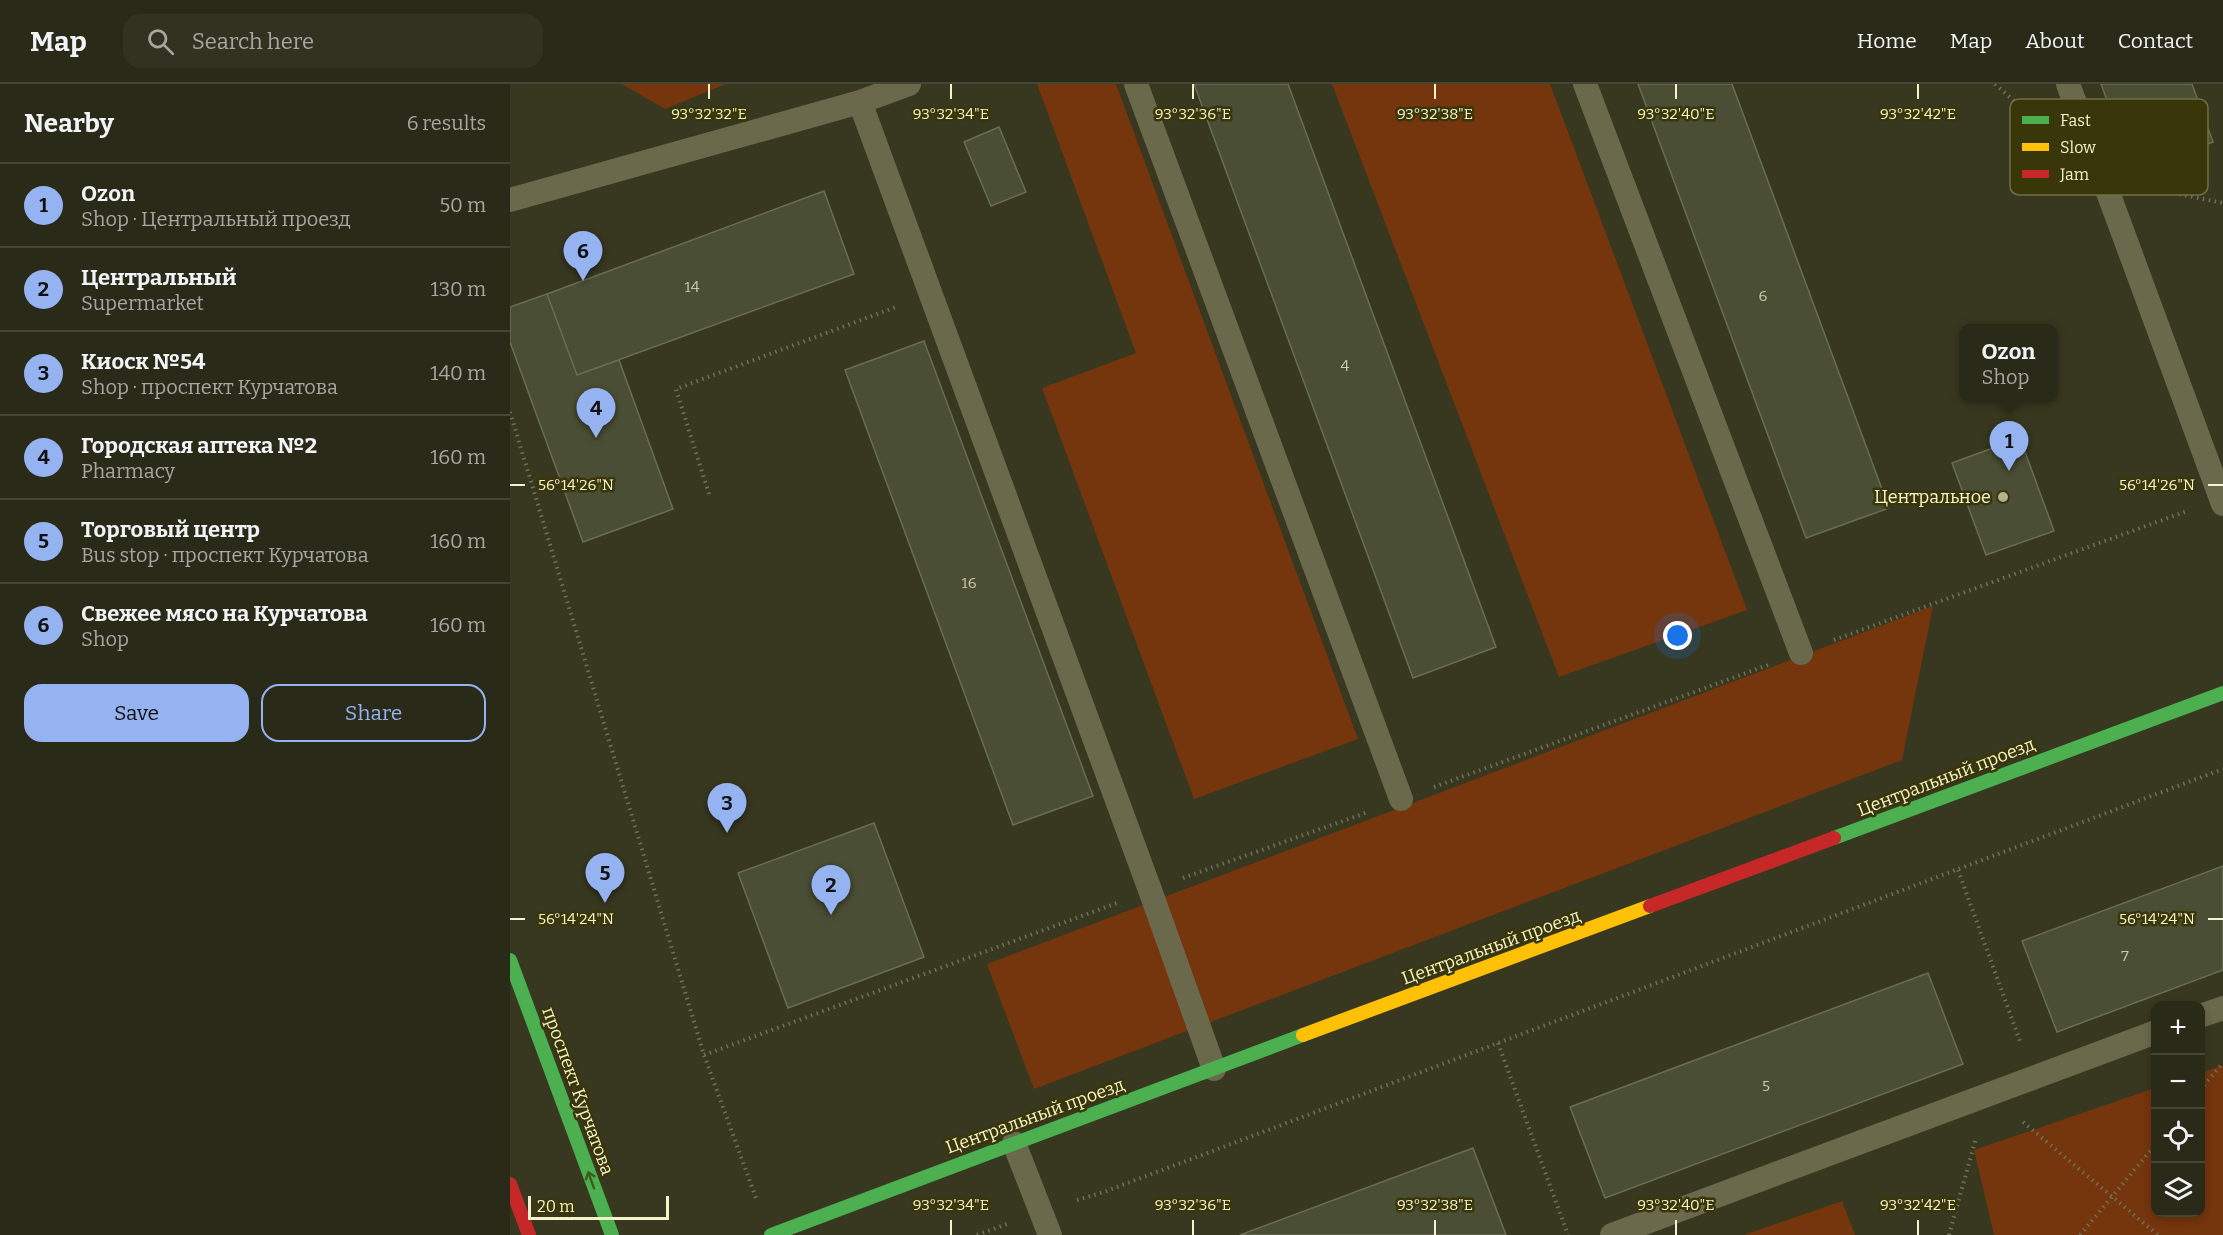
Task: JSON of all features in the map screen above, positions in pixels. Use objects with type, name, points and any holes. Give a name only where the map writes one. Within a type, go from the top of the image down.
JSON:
[{"type":"street","name":"Центральный проезд","points":[[771,1235],[2223,693]]},
{"type":"street","name":"проспект Курчатова","points":[[510,960],[612,1235]]},
{"type":"street","points":[[510,1184],[528,1235]]},
{"type":"lane","points":[[510,200],[860,102],[909,84]]},
{"type":"lane","points":[[1136,84],[1401,800]]},
{"type":"lane","points":[[1585,84],[1801,652]]},
{"type":"lane","points":[[2068,84],[2074,99]]},
{"type":"lane","points":[[860,102],[1214,1069]]},
{"type":"lane","points":[[2109,195],[2222,501]]},
{"type":"lane","points":[[2205,1014],[2223,1008]]},
{"type":"lane","points":[[1612,1235],[2151,1034]]},
{"type":"lane","points":[[1014,1143],[1050,1235]]},
{"type":"path","points":[[2183,195],[2223,203]]},
{"type":"path","points":[[710,494],[675,389],[931,295]]},
{"type":"path","points":[[510,412],[704,1055],[758,1205]]},
{"type":"path","points":[[704,1055],[1801,652],[2222,501]]},
{"type":"path","points":[[977,1235],[1041,1211],[1104,1192],[2223,769]]},
{"type":"path","points":[[1958,870],[2033,1076]]},
{"type":"path","points":[[1498,1043],[1568,1235]]},
{"type":"path","points":[[2205,1084],[2223,1063]]},
{"type":"path","points":[[1949,1235],[1988,1093],[2158,1235]]},
{"type":"path","points":[[2080,1235],[2151,1150]]},
{"type":"shaded area","points":[[622,84],[726,84],[665,109]]},
{"type":"shaded area","points":[[1037,84],[1116,84],[1358,739],[1194,799],[1042,388],[1136,353]]},
{"type":"shaded area","points":[[1332,84],[1550,84],[1747,610],[1559,677]]},
{"type":"shaded area","points":[[1933,606],[1902,760],[1034,1089],[987,964]]},
{"type":"shaded area","points":[[2223,1065],[2223,1235],[1994,1235],[1974,1150],[2151,1089],[2151,1217],[2205,1217],[2205,1072]]},
{"type":"shaded area","points":[[1842,1201],[1855,1235],[1744,1235]]},
{"type":"building","points":[[1194,84],[1288,84],[1496,647],[1413,678]]},
{"type":"building","points":[[1638,84],[1732,84],[1889,508],[1806,538]]},
{"type":"building","points":[[2101,84],[2192,84],[2197,99],[2106,99]]},
{"type":"building","points":[[999,127],[1026,192],[991,206],[964,142]]},
{"type":"building","points":[[2208,128],[2213,142],[2208,144]]},
{"type":"building","points":[[824,191],[854,274],[577,375],[547,294]]},
{"type":"building","points":[[547,294],[577,375],[619,360],[673,509],[583,542],[510,342],[510,307]]},
{"type":"building","points":[[924,341],[1093,796],[1013,825],[845,370]]},
{"type":"building","name":"Центральное","points":[[2020,438],[2054,531],[1986,555],[1952,463]]},
{"type":"building","points":[[874,823],[924,957],[788,1008],[738,873]]},
{"type":"building","points":[[2223,866],[2223,970],[2057,1032],[2022,941]]},
{"type":"building","points":[[1928,973],[1963,1064],[1605,1198],[1570,1107]]},
{"type":"building","points":[[1473,1148],[1506,1235],[1240,1235]]},
{"type":"traffic: fast","points":[[1834,838],[2223,693]]},
{"type":"traffic: fast","points":[[510,960],[612,1235]]},
{"type":"traffic: fast","points":[[771,1235],[1303,1035]]},
{"type":"traffic: slow","points":[[1303,1035],[1650,906]]},
{"type":"traffic: jam","points":[[1650,906],[1834,838]]},
{"type":"traffic: jam","points":[[510,1184],[529,1235]]},
{"type":"place","name":"Свежее мясо на Курчатова","points":[[583,281]]},
{"type":"place","name":"Городская аптека №2","points":[[596,438]]},
{"type":"place","name":"Ozon","points":[[2009,471]]},
{"type":"place","name":"Центральное","points":[[2003,497]]},
{"type":"place","name":"Киоск №54","points":[[727,833]]},
{"type":"place","name":"Торговый центр","points":[[605,903]]},
{"type":"place","name":"Центральный","points":[[831,915]]}]
